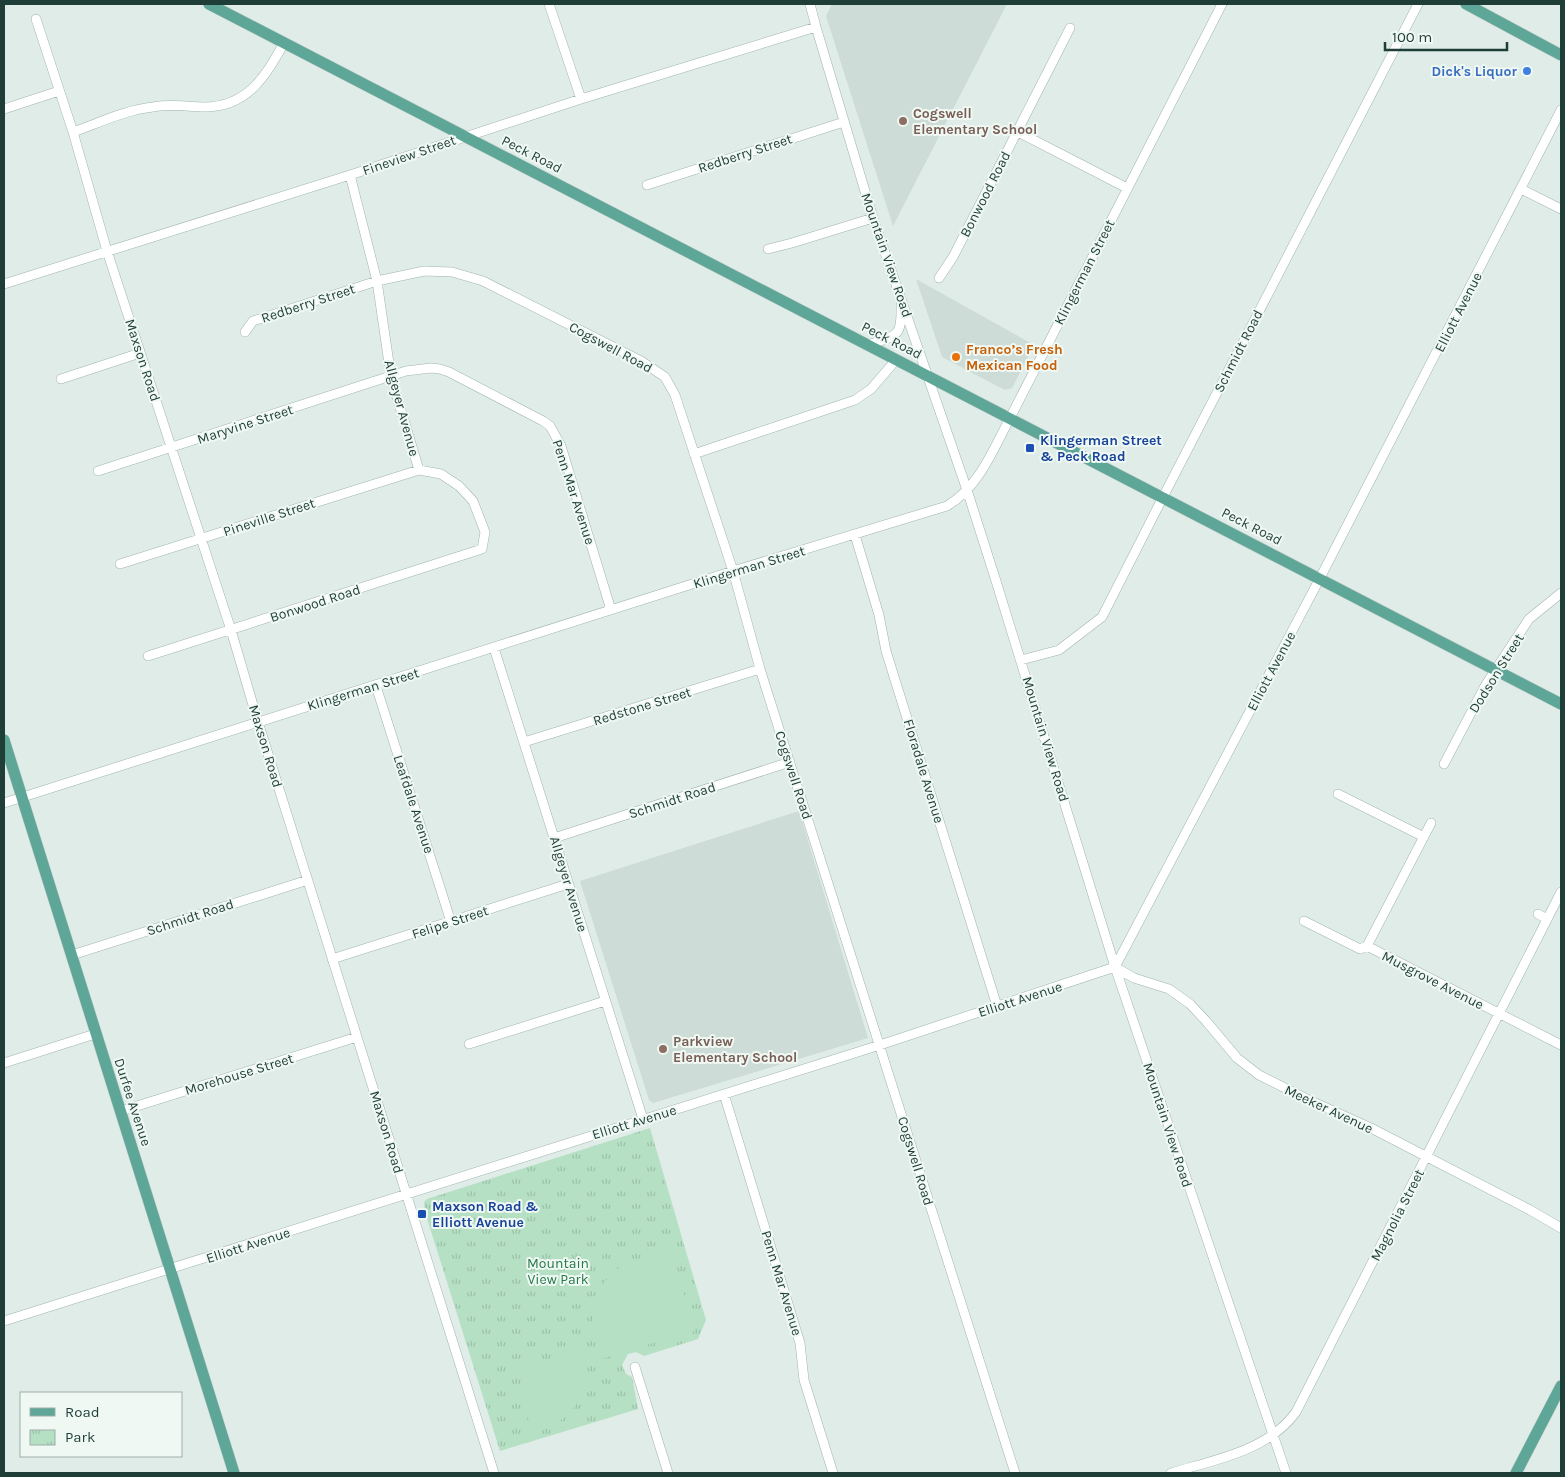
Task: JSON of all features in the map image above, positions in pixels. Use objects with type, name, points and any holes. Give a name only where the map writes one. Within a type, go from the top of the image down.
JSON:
[{"type":"main road","name":"Peck Road","points":[[209,4],[1561,704]]},
{"type":"main road","points":[[1466,4],[1561,55]]},
{"type":"main road","name":"Durfee Avenue","points":[[4,740],[234,1473]]},
{"type":"main road","points":[[1516,1473],[1561,1386]]},
{"type":"street","points":[[549,4],[581,99]]},
{"type":"street","name":"Mountain View Road","points":[[810,4],[873,218],[967,490],[1115,967],[1286,1473]]},
{"type":"street","name":"Klingerman Street","points":[[4,803],[733,571],[947,506],[967,490],[980,472],[1010,418],[1222,4]]},
{"type":"street","name":"Schmidt Road","points":[[1021,660],[1059,650],[1102,617],[1162,497],[1418,4]]},
{"type":"street","name":"Maxson Road","points":[[36,20],[73,132],[107,251],[231,630],[258,722],[494,1473]]},
{"type":"street","name":"Fineview Street","points":[[4,284],[350,175],[581,99],[816,27]]},
{"type":"street","name":"Bonwood Road","points":[[939,278],[953,257],[1070,28]]},
{"type":"street","points":[[73,132],[138,109],[173,105],[216,107],[228,103],[245,95],[256,86],[270,69],[284,43]]},
{"type":"street","points":[[4,109],[60,91]]},
{"type":"street","name":"Elliott Avenue","points":[[4,1321],[724,1094],[1115,967],[1320,578],[1561,110]]},
{"type":"street","name":"Redberry Street","points":[[647,185],[844,122]]},
{"type":"street","points":[[1018,132],[1127,188]]},
{"type":"street","name":"Allgeyer Avenue","points":[[350,175],[377,281],[392,377],[419,470],[441,474],[459,486],[473,501],[485,532],[482,549]]},
{"type":"street","points":[[1521,189],[1561,209]]},
{"type":"street","points":[[768,249],[873,218]]},
{"type":"street","name":"Cogswell Road","points":[[377,281],[424,271],[452,272],[483,281],[641,362],[665,377],[671,386],[733,571],[760,669],[1015,1473]]},
{"type":"street","name":"Redberry Street","points":[[245,332],[253,321],[377,281]]},
{"type":"street","points":[[868,345],[894,336],[898,331],[901,325],[900,294]]},
{"type":"street","points":[[61,379],[140,352]]},
{"type":"street","points":[[694,454],[855,400],[871,389],[896,360]]},
{"type":"street","name":"Penn Mar Avenue","points":[[392,377],[406,371],[440,369],[550,426],[560,446],[611,610]]},
{"type":"street","name":"Maryvine Street","points":[[98,471],[392,377]]},
{"type":"street","name":"Pineville Street","points":[[120,564],[419,470]]},
{"type":"street","name":"Floradale Avenue","points":[[855,535],[879,615],[886,651],[998,1006]]},
{"type":"street","name":"Bonwood Road","points":[[148,656],[482,549]]},
{"type":"street","name":"Dodson Street","points":[[1444,764],[1485,686],[1497,671],[1529,619],[1561,593]]},
{"type":"street","name":"Allgeyer Avenue","points":[[494,648],[642,1119]]},
{"type":"street","name":"Redstone Street","points":[[524,742],[760,669]]},
{"type":"street","name":"Leafdale Avenue","points":[[376,686],[451,922]]},
{"type":"street","name":"Schmidt Road","points":[[554,838],[790,762]]},
{"type":"street","points":[[1338,794],[1424,837]]},
{"type":"street","points":[[1368,946],[1431,823]]},
{"type":"street","name":"Schmidt Road","points":[[72,955],[308,880]]},
{"type":"street","name":"Felipe Street","points":[[332,959],[568,884]]},
{"type":"street","name":"Magnolia Street","points":[[1171,1473],[1239,1452],[1273,1436],[1289,1422],[1296,1412],[1561,892]]},
{"type":"street","points":[[1538,914],[1547,919]]},
{"type":"street","name":"Musgrove Avenue","points":[[1304,921],[1360,949],[1368,946],[1561,1045]]},
{"type":"street","name":"Meeker Avenue","points":[[1115,967],[1134,978],[1170,990],[1190,1004],[1237,1058],[1259,1075],[1427,1157],[1561,1228]]},
{"type":"street","points":[[469,1044],[605,1001]]},
{"type":"street","points":[[4,1063],[95,1034]]},
{"type":"street","name":"Morehouse Street","points":[[121,1111],[357,1037]]},
{"type":"street","name":"Penn Mar Avenue","points":[[724,1094],[800,1343],[804,1380],[833,1473]]},
{"type":"street","points":[[635,1367],[668,1473]]},
{"type":"shaded area","name":"Cogswell Elementary School","points":[[832,4],[1007,4],[893,226],[826,16]]},
{"type":"shaded area","points":[[916,279],[1034,345],[1012,388],[1005,390],[942,357]]},
{"type":"shaded area","points":[[799,811],[868,1038],[653,1103],[649,1100],[580,881]]},
{"type":"green space","name":"Mountain View Park","points":[[650,1128],[706,1320],[698,1339],[644,1356],[636,1352],[628,1354],[622,1365],[626,1374],[632,1377],[638,1409],[500,1451],[425,1212],[424,1202],[427,1199]]},
{"type":"green space","points":[[672,1248],[683,1292],[696,1326],[691,1335],[666,1342],[653,1343],[599,1360],[592,1326],[595,1308],[604,1282],[623,1264]]},
{"type":"green space","points":[[588,1351],[586,1381],[576,1404],[569,1414],[559,1422],[531,1435],[518,1365]]},
{"type":"place","name":"Dick's Liquor","points":[[1527,71]]},
{"type":"place","name":"Cogswell Elementary School","points":[[903,121]]},
{"type":"place","name":"Franco’s Fresh Mexican Food","points":[[956,357]]},
{"type":"place","name":"Klingerman Street & Peck Road","points":[[1030,448]]},
{"type":"place","name":"Parkview Elementary School","points":[[663,1049]]},
{"type":"place","name":"Maxson Road & Elliott Avenue","points":[[422,1214]]}]
